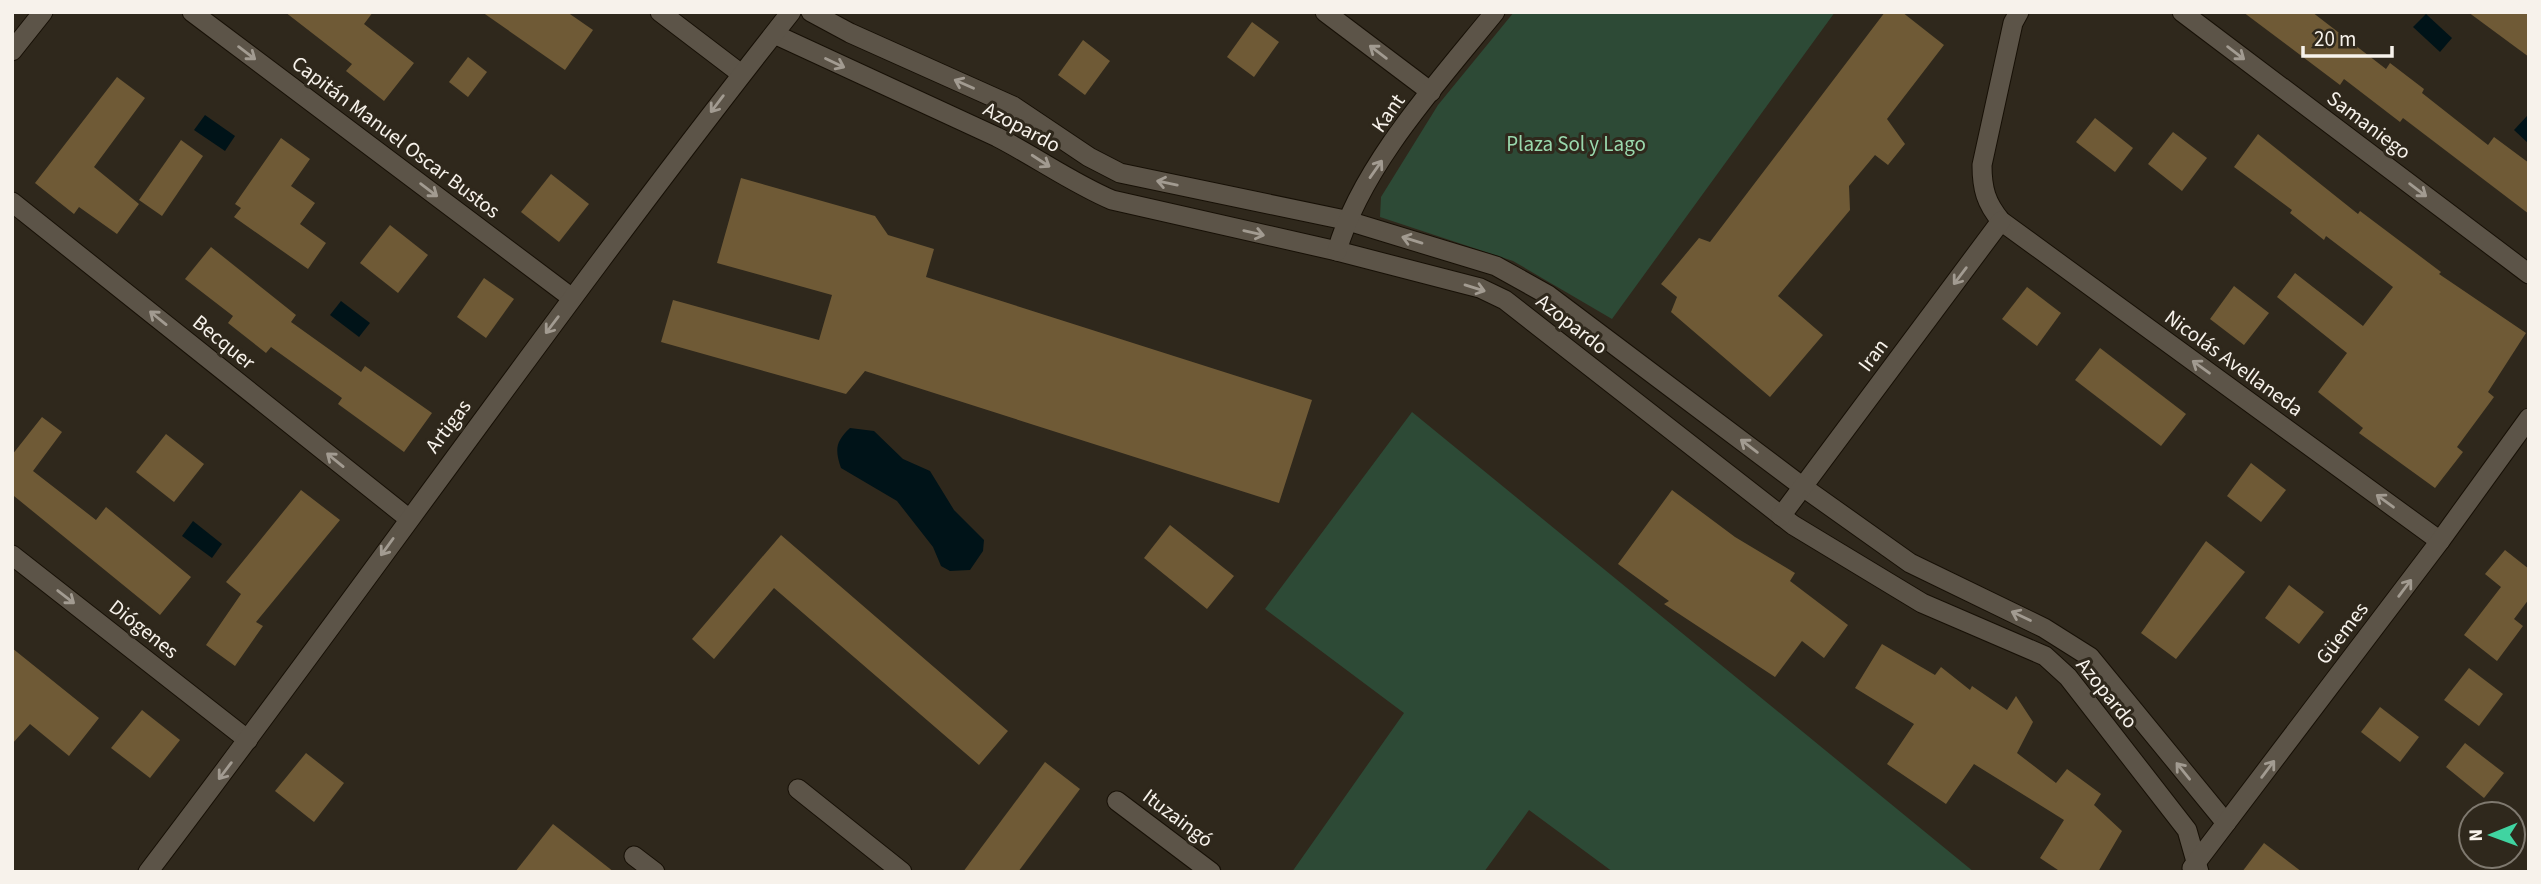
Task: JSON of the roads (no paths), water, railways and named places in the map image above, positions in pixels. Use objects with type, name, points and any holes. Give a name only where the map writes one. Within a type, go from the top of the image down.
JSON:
[{"type":"street","points":[[12,51],[43,12]]},
{"type":"street","name":"Capitán Manuel Oscar Bustos","points":[[192,12],[572,298]]},
{"type":"street","points":[[660,12],[740,73]]},
{"type":"street","name":"Artigas","points":[[148,872],[740,73],[791,12]]},
{"type":"street","name":"Azopardo","points":[[811,12],[850,33],[1013,106],[1089,157],[1120,173],[1345,220],[1496,266],[1519,277],[1558,302],[1803,487],[1910,563],[2045,628],[2090,657],[2226,823]]},
{"type":"street","points":[[1325,12],[1431,92]]},
{"type":"street","name":"Kant","points":[[1336,251],[1345,220],[1357,196],[1431,92],[1495,12]]},
{"type":"street","points":[[2001,221],[1987,205],[1982,185],[1982,165],[2013,23],[2019,12]]},
{"type":"street","name":"Samaniego","points":[[2182,12],[2529,274]]},
{"type":"street","name":"Azopardo","points":[[774,34],[997,137],[1032,155],[1082,187],[1112,200],[1336,251],[1480,288],[1506,300],[1781,516],[1922,603],[2045,656],[2068,677],[2187,830],[2194,869]]},
{"type":"street","name":"Becquer","points":[[12,202],[408,518]]},
{"type":"street","name":"Iran","points":[[1781,516],[2001,221]]},
{"type":"street","name":"Nicolás Avellaneda","points":[[2001,221],[2440,541]]},
{"type":"street","name":"Güemes","points":[[2194,869],[2529,418]]},
{"type":"street","name":"Diógenes","points":[[12,555],[248,740]]},
{"type":"street","points":[[798,789],[902,872]]},
{"type":"street","name":"Ituzaingó","points":[[1117,801],[1211,872]]},
{"type":"street","points":[[634,856],[655,872]]},
{"type":"park label","name":"Plaza Sol y Lago","points":[[1576,144]]}]
